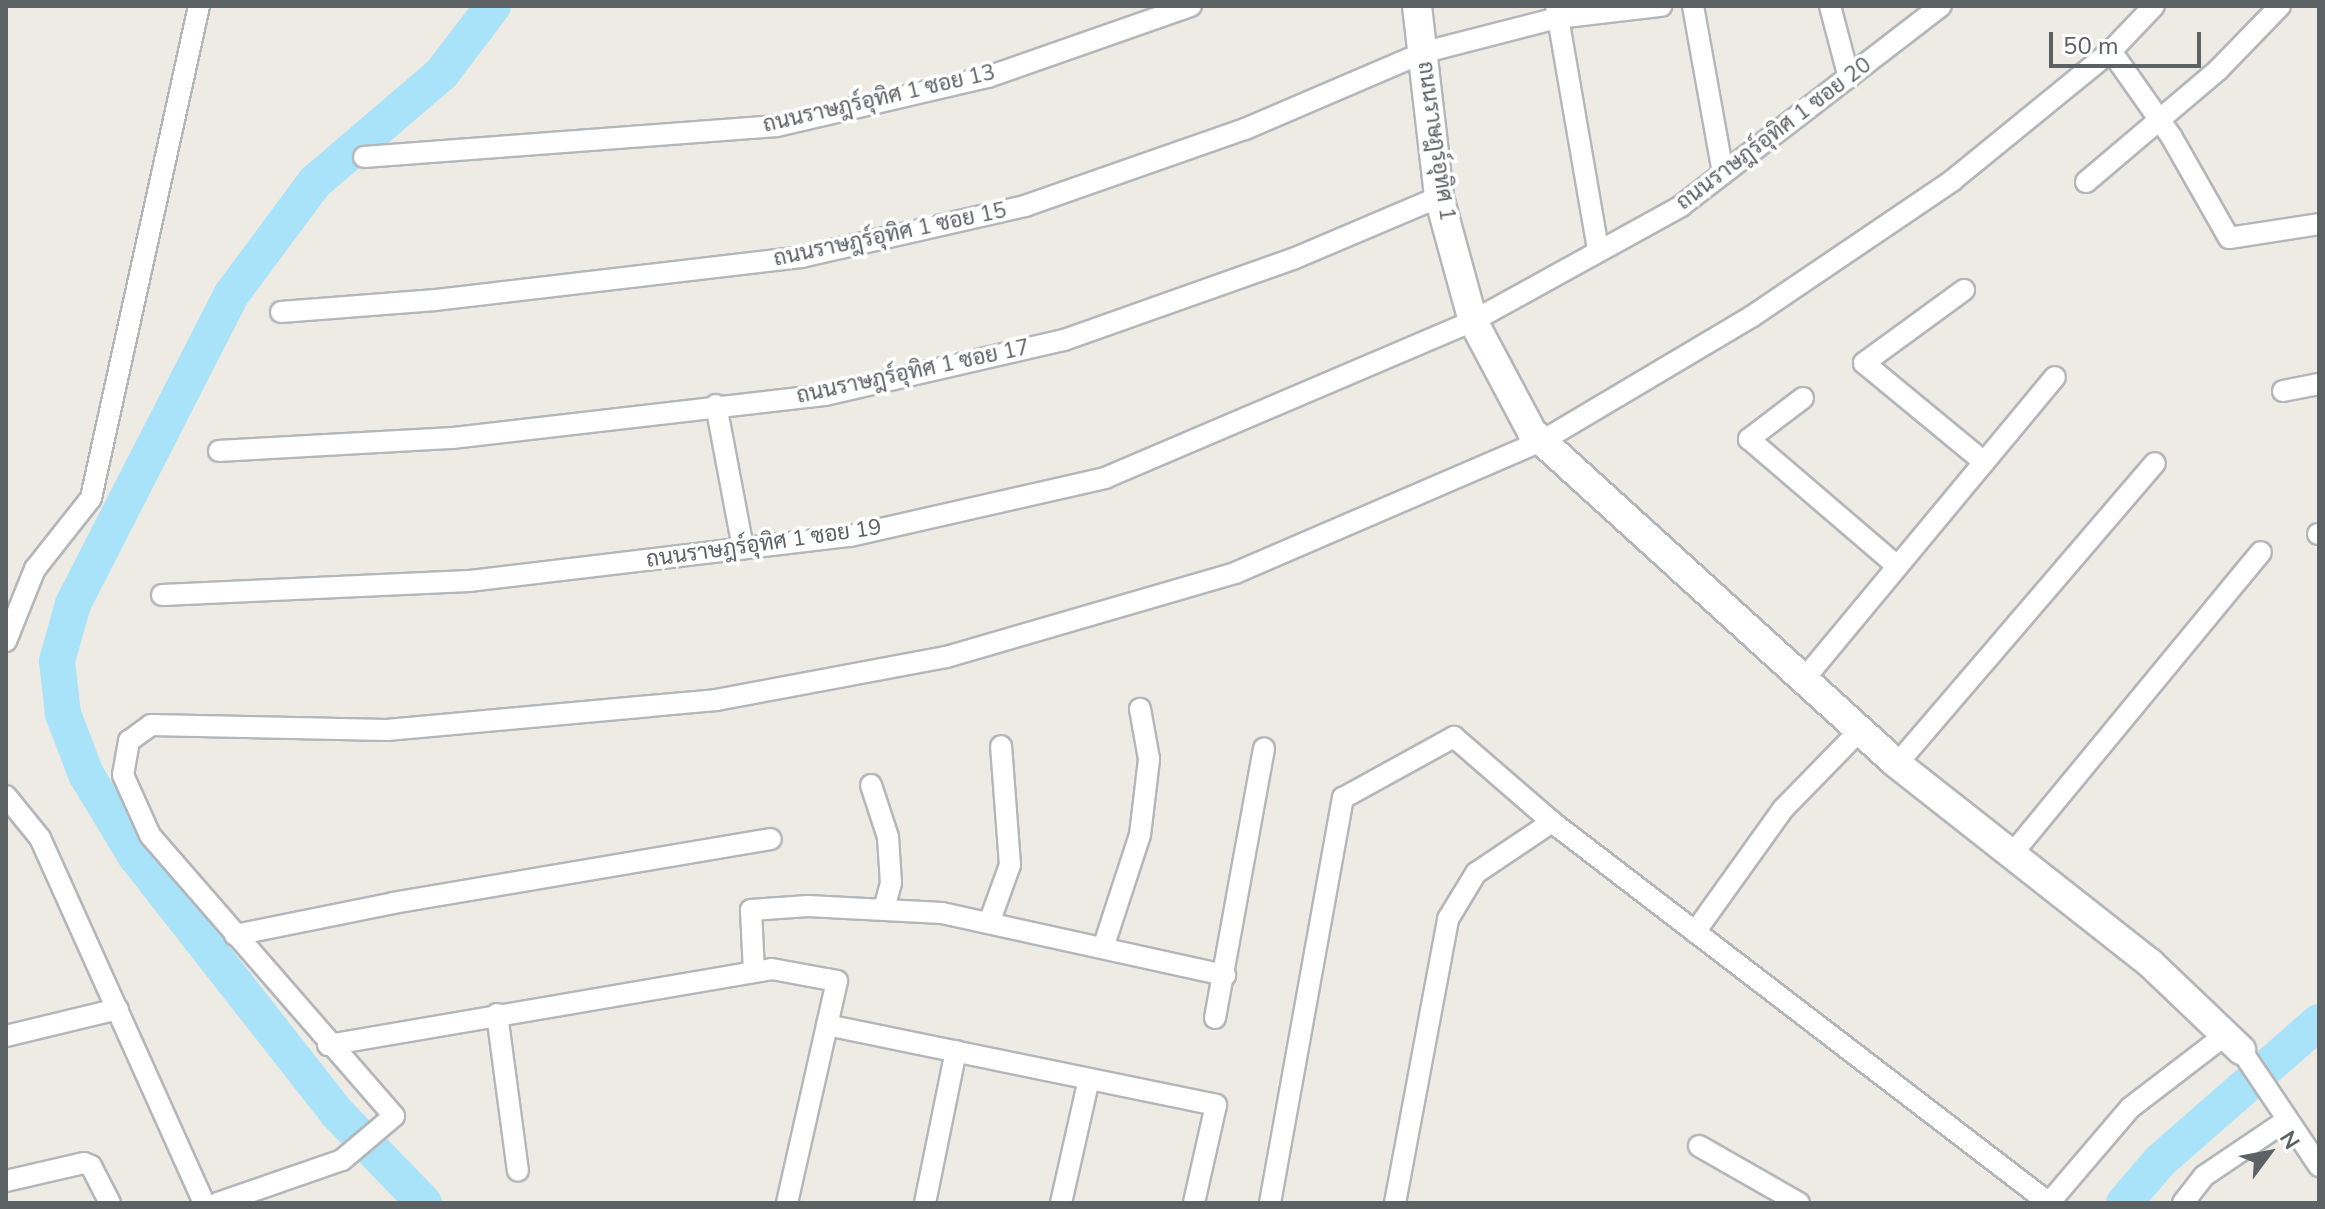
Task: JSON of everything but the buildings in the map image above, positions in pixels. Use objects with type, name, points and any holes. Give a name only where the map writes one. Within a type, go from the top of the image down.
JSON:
[{"type":"street","points":[[6,641],[35,569],[91,498],[199,6]]},
{"type":"street","name":"ถนนราษฎร์อุทิศ 1 ซอย 13","points":[[364,157],[777,126],[988,77],[1191,6]]},
{"type":"street","name":"ถนนราษฎร์อุทิศ 1","points":[[1417,6],[1425,52],[1439,197],[1473,321],[1532,432],[1862,728],[1897,764],[2150,963],[2233,1042]]},
{"type":"street","name":"ถนนราษฎร์อุทิศ 1 ซอย 15","points":[[281,312],[436,300],[801,257],[1025,206],[1245,129],[1425,52],[1556,12],[1661,6]]},
{"type":"street","points":[[1693,6],[1723,173]]},
{"type":"street","points":[[1830,6],[1849,78]]},
{"type":"street","name":"ถนนราษฎร์อุทิศ 1 ซอย 20","points":[[1473,321],[1598,249],[1681,206],[1941,6]]},
{"type":"street","points":[[218,1203],[342,1160],[394,1116],[328,1045],[150,835],[123,775],[129,741],[151,725],[387,730],[716,700],[946,657],[1235,573],[1542,441],[1751,317],[1953,180],[2111,51],[2154,6]]},
{"type":"street","points":[[2086,182],[2218,70],[2280,6]]},
{"type":"street","points":[[1556,12],[1598,249]]},
{"type":"street","points":[[2111,51],[2158,118],[2229,238],[2319,224]]},
{"type":"street","name":"ถนนราษฎร์อุทิศ 1 ซอย 17","points":[[219,451],[453,438],[716,405],[825,395],[1064,340],[1293,259],[1439,197]]},
{"type":"street","points":[[1964,290],[1864,363],[1983,461]]},
{"type":"street","name":"ถนนราษฎร์อุทิศ 1 ซอย 19","points":[[162,595],[470,581],[850,536],[1105,478],[1473,321]]},
{"type":"street","points":[[1805,678],[2055,377]]},
{"type":"street","points":[[2283,391],[2319,384]]},
{"type":"street","points":[[1803,398],[1749,439],[1896,565]]},
{"type":"street","points":[[716,405],[743,548]]},
{"type":"street","points":[[1897,764],[2155,463]]},
{"type":"street","points":[[2012,854],[2261,552]]},
{"type":"street","points":[[1103,948],[1140,835],[1149,759],[1140,709]]},
{"type":"street","points":[[1695,932],[1783,809],[1862,728]]},
{"type":"street","points":[[1270,1203],[1343,798],[1454,737],[1552,822],[2049,1203],[2130,1108],[2233,1042],[2319,1166]]},
{"type":"street","points":[[989,923],[1010,865],[1001,746]]},
{"type":"street","points":[[1215,1018],[1264,748]]},
{"type":"street","points":[[871,785],[888,837],[891,883],[885,906]]},
{"type":"street","points":[[8,798],[40,838],[204,1203]]},
{"type":"street","points":[[1395,1203],[1448,919],[1476,873],[1552,822]]},
{"type":"street","points":[[235,935],[393,903],[771,839]]},
{"type":"street","points":[[754,972],[751,910],[885,906],[989,923],[1225,975]]},
{"type":"street","points":[[328,1045],[772,969],[837,981],[787,1203]]},
{"type":"street","points":[[6,1036],[118,1009]]},
{"type":"street","points":[[497,1014],[518,1171]]},
{"type":"street","points":[[827,1025],[1216,1105],[1194,1203]]},
{"type":"street","points":[[925,1203],[956,1051]]},
{"type":"street","points":[[1061,1203],[1089,1079]]},
{"type":"street","points":[[2183,1203],[2204,1176],[2287,1120]]},
{"type":"street","points":[[1699,1146],[1799,1203]]},
{"type":"street","points":[[6,1181],[84,1163],[91,1166],[110,1203]]},
{"type":"waterway","points":[[424,1203],[337,1113],[136,857],[86,774],[63,714],[57,661],[73,604],[231,295],[315,182],[442,73],[493,6]]},
{"type":"waterway","points":[[2124,1203],[2160,1161],[2319,1022]]}]
